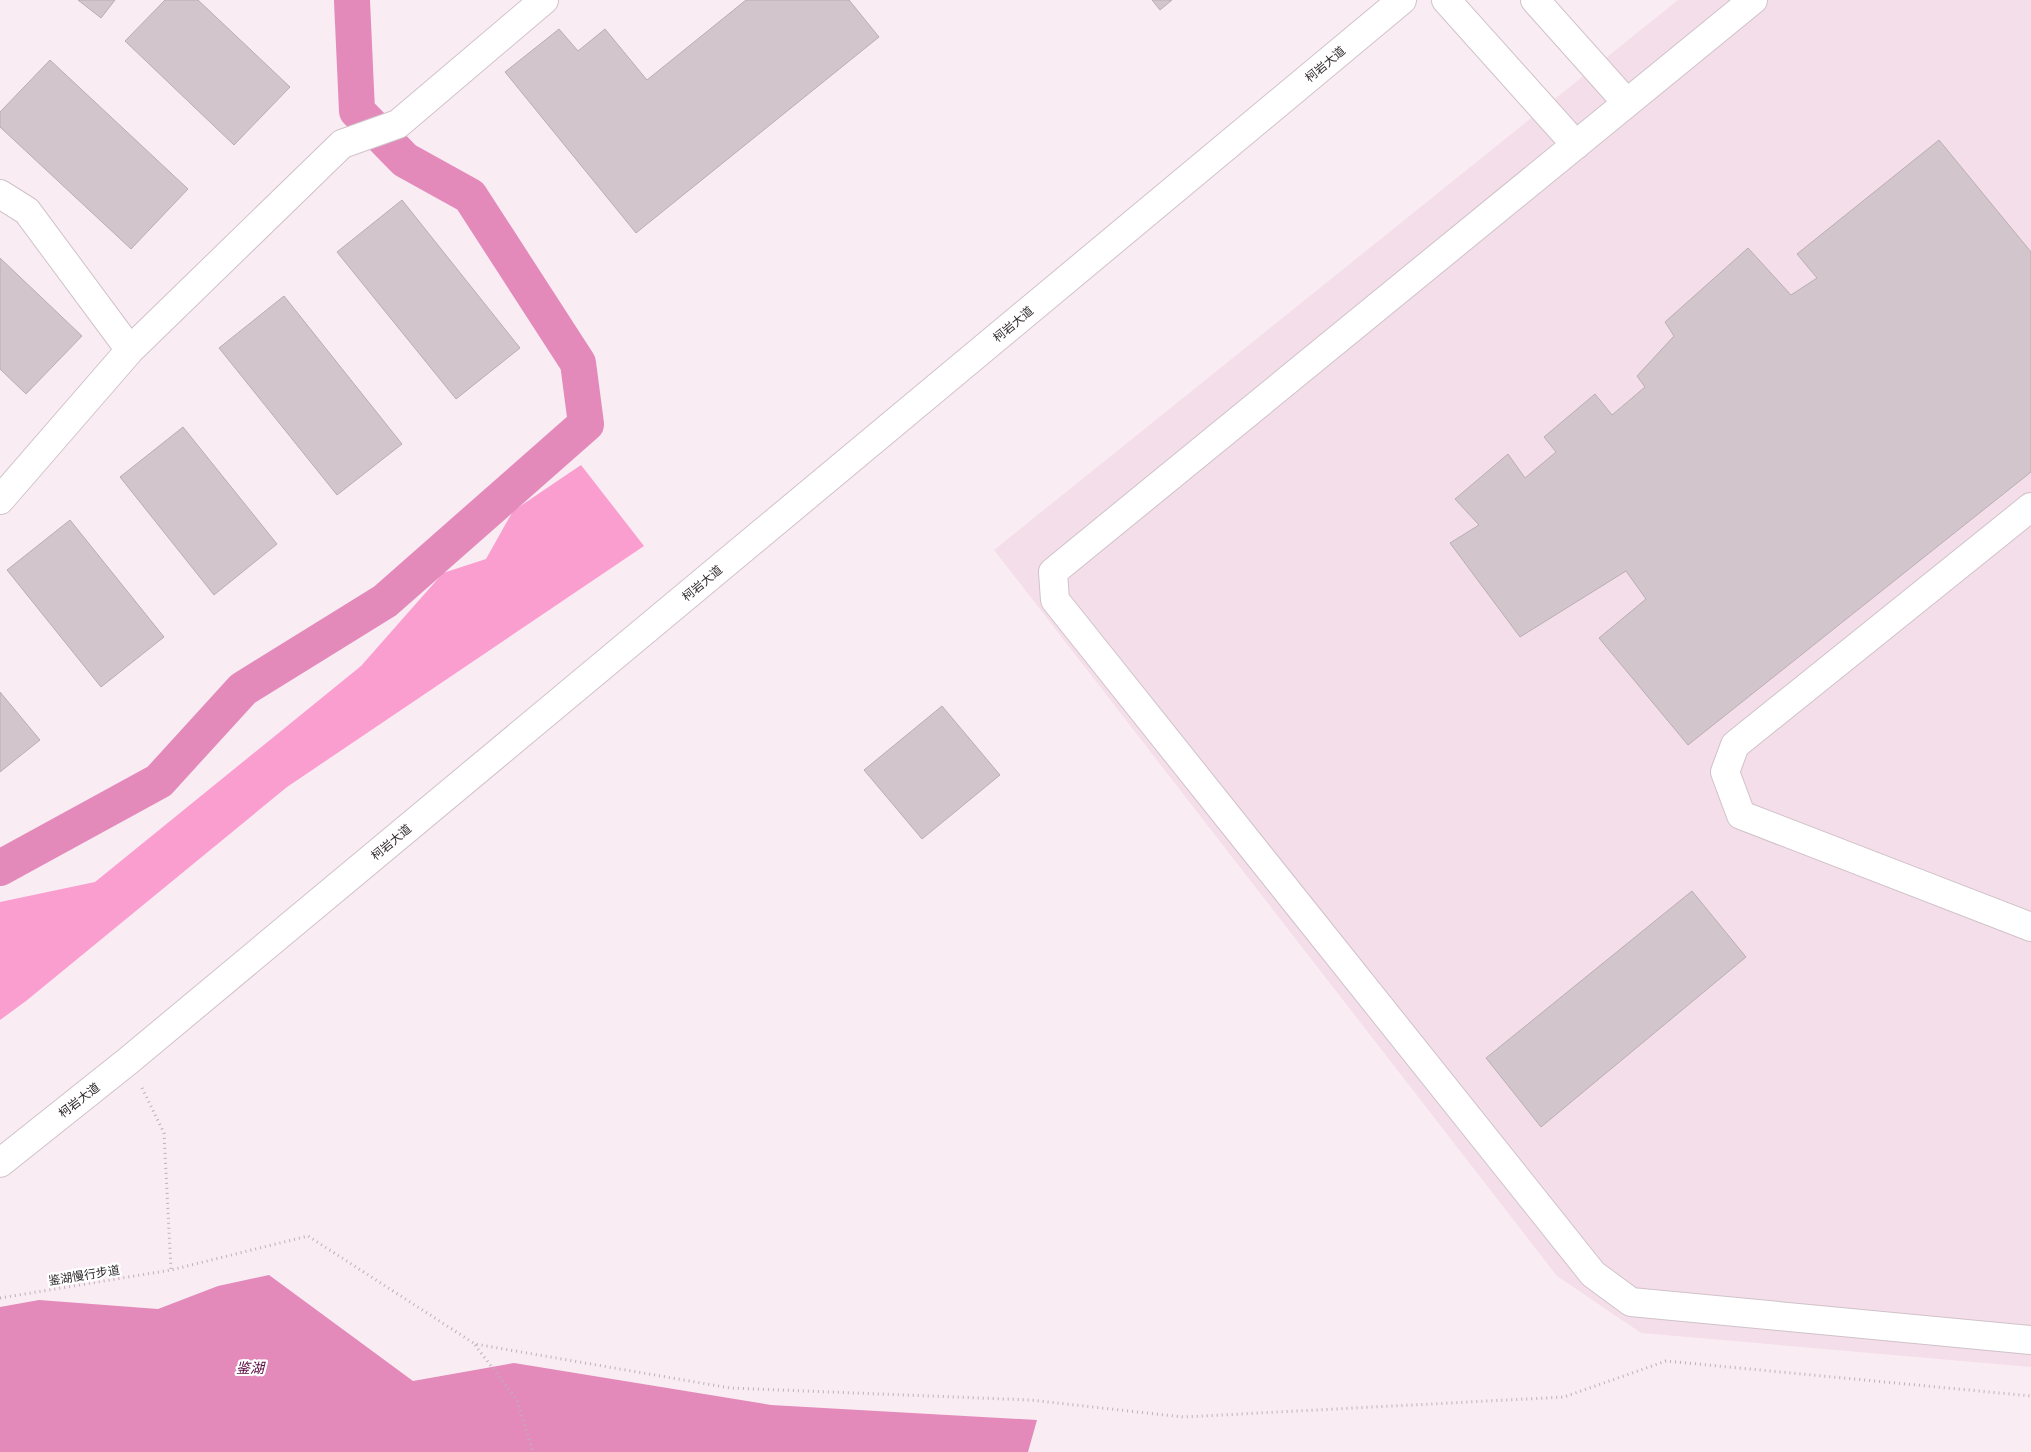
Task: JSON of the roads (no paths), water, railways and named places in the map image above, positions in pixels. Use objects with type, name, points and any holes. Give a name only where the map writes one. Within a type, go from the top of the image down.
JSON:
[{"type":"street","points":[[0,500],[130,350],[342,144],[398,124],[544,0]]},
{"type":"street","name":"柯岩大道","points":[[0,1163],[128,1061],[1402,0]]},
{"type":"street","points":[[1446,0],[1576,145]]},
{"type":"street","points":[[1535,0],[1627,103]]},
{"type":"street","points":[[1754,0],[1053,572],[1054,600],[1593,1274],[1623,1297],[1631,1302],[2031,1340]]},
{"type":"street","points":[[0,194],[27,211],[130,350]]},
{"type":"street","points":[[2031,507],[1735,745],[1725,772],[1741,815],[2031,927]]},
{"type":"water","name":"鉴湖","points":[[269,1275],[413,1381],[514,1363],[771,1405],[1037,1420],[1028,1452],[0,1452],[0,1307],[39,1300],[158,1309],[218,1286]]},
{"type":"waterway","points":[[0,868],[159,781],[243,689],[385,601],[586,424],[578,363],[470,196],[405,160],[357,111],[352,1]]}]
